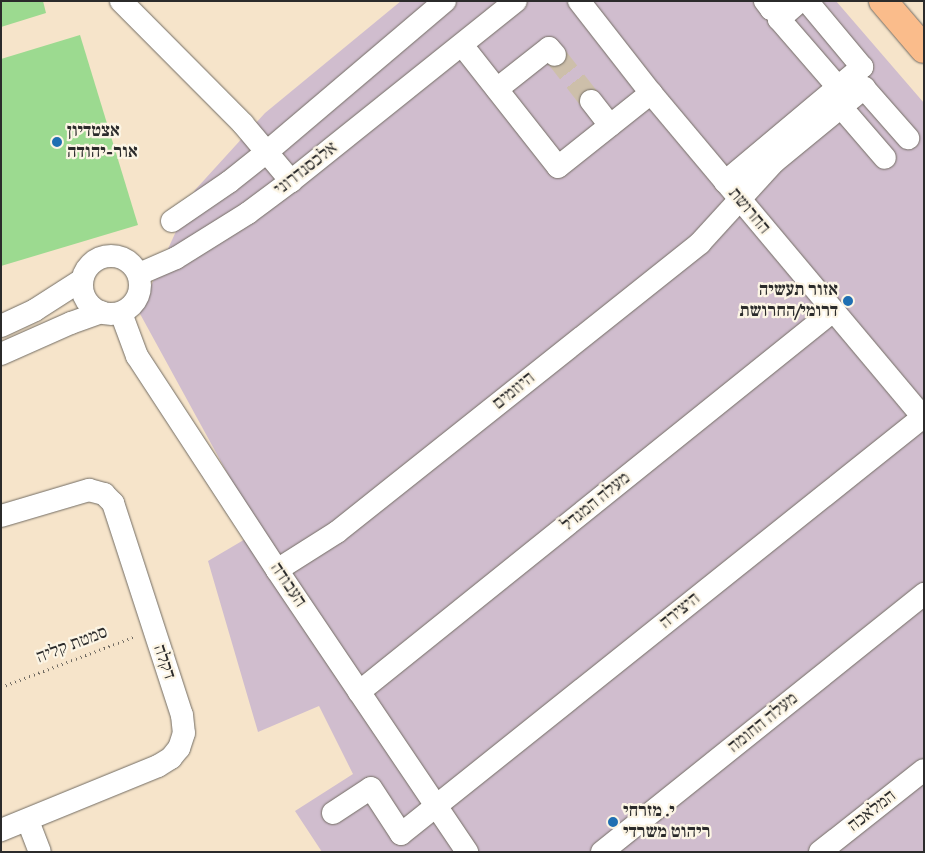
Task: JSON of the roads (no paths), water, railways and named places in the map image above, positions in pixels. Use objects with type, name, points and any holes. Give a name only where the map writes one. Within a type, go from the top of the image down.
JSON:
[{"type":"main road","points":[[883,1],[924,49]]},
{"type":"street","points":[[121,1],[268,152],[291,181]]},
{"type":"street","points":[[172,221],[229,182],[268,152],[445,1]]},
{"type":"street","name":"אלכסנדרוני","points":[[139,274],[199,244],[248,213],[462,46],[516,1]]},
{"type":"street","name":"החרושת","points":[[579,1],[647,88],[923,418]]},
{"type":"street","points":[[764,1],[771,9],[781,1]]},
{"type":"street","points":[[800,1],[779,19],[885,158]]},
{"type":"street","points":[[807,1],[862,66],[840,97]]},
{"type":"street","points":[[462,46],[558,167],[602,114],[647,88]]},
{"type":"street","points":[[497,89],[549,48],[555,55]]},
{"type":"street","points":[[725,182],[840,97],[864,88],[908,138]]},
{"type":"street","name":"היוזמים","points":[[277,570],[337,532],[700,243],[774,162],[840,97]]},
{"type":"street","points":[[1,354],[71,323],[111,313],[130,308],[136,301],[141,283],[139,274],[126,260],[108,255],[92,263],[85,271],[82,280],[82,290],[86,300],[111,313]]},
{"type":"street","points":[[1,326],[35,310],[82,280]]},
{"type":"street","name":"מעלה המגדל","points":[[360,692],[833,311]]},
{"type":"street","name":"העבודה","points":[[111,313],[277,570],[467,852]]},
{"type":"street","name":"היצירה","points":[[333,812],[370,788],[401,834],[923,418]]},
{"type":"street","name":"דקלה","points":[[1,516],[90,490],[104,494],[113,503],[182,715],[184,733],[179,748],[171,758],[158,766],[28,821],[1,830]]},
{"type":"street","name":"מעלה החומה","points":[[602,852],[924,594]]},
{"type":"street","name":"המלאכה","points":[[820,852],[924,770]]},
{"type":"street","points":[[28,821],[40,852]]},
{"type":"tunnel","points":[[555,55],[591,101]]},
{"type":"place","name":"אצטדיון אור-יהודה","points":[[57,142]]},
{"type":"place","name":"אזור תעשיה דרומי/החרושת","points":[[848,301]]},
{"type":"place","name":"י. מזרחי ריהוט משרדי","points":[[613,822]]}]
